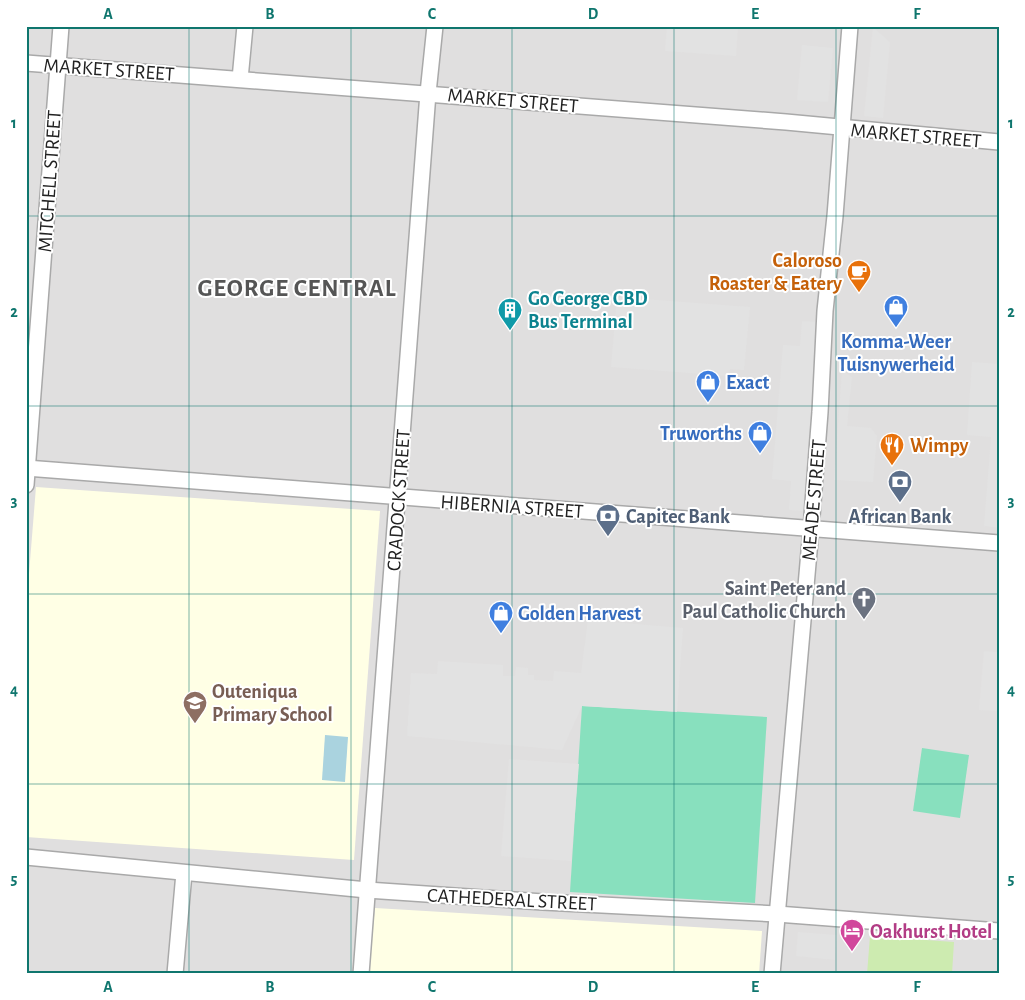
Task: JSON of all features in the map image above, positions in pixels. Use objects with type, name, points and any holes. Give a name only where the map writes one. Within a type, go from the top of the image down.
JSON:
[{"type":"street","name":"MITCHELL STREET","points":[[26,485],[61,26]]},
{"type":"street","points":[[240,80],[245,26]]},
{"type":"street","name":"CRADOCK STREET","points":[[362,974],[428,93],[435,26]]},
{"type":"street","name":"MEADE STREET","points":[[772,974],[811,529],[825,311],[836,216],[850,26]]},
{"type":"street","name":"MARKET STREET","points":[[26,63],[428,93],[999,142]]},
{"type":"street","name":"HIBERNIA STREET","points":[[27,468],[999,543]]},
{"type":"street","name":"CATHEDERAL STREET","points":[[26,857],[367,890],[543,902],[777,914],[999,931]]},
{"type":"street","points":[[175,974],[184,873]]},
{"type":"shaded area","name":"GEORGE CENTRAL","points":[[26,26],[999,26],[999,974],[26,974]]},
{"type":"shaded area","points":[[667,26],[738,26],[736,56],[665,51]]},
{"type":"shaded area","points":[[873,27],[890,42],[883,118],[864,116]]},
{"type":"shaded area","points":[[802,45],[833,48],[828,102],[797,100]]},
{"type":"shaded area","points":[[617,297],[750,307],[744,370],[730,369],[729,376],[611,367]]},
{"type":"shaded area","points":[[802,321],[818,322],[803,511],[789,510],[791,481],[772,479],[783,345],[800,346]]},
{"type":"shaded area","points":[[972,362],[999,364],[999,528],[984,526],[991,437],[967,435]]},
{"type":"shaded area","points":[[842,370],[852,377],[847,426],[871,428],[877,436],[873,482],[834,480]]},
{"type":"shaded area","name":"Outeniqua Primary School","points":[[36,487],[380,511],[354,860],[26,837],[26,611]]},
{"type":"shaded area","points":[[588,620],[683,628],[677,712],[582,706],[562,750],[407,736],[411,673],[437,674],[438,661],[503,665],[503,676],[515,676],[516,667],[528,668],[528,675],[534,675],[534,680],[553,681],[554,671],[581,673]]},
{"type":"shaded area","points":[[984,651],[999,652],[999,711],[979,710]]},
{"type":"shaded area","points":[[509,759],[579,764],[571,861],[501,856]]},
{"type":"shaded area","points":[[375,908],[762,931],[759,974],[368,974]]},
{"type":"shaded area","points":[[798,932],[837,935],[835,960],[796,956]]},
{"type":"green space","points":[[582,706],[767,717],[755,903],[570,892]]},
{"type":"green space","points":[[922,748],[969,755],[960,818],[913,811]]},
{"type":"green space","points":[[870,936],[954,942],[952,974],[867,974]]},
{"type":"water","points":[[325,735],[348,737],[345,782],[322,780]]},
{"type":"place","name":"Caloroso Roaster & Eatery","points":[[859,293]]},
{"type":"place","name":"Komma-Weer Tuisnywerheid","points":[[896,328]]},
{"type":"place","name":"Go George CBD Bus Terminal","points":[[510,331]]},
{"type":"place","name":"Exact","points":[[708,403]]},
{"type":"place","name":"Truworths","points":[[760,454]]},
{"type":"place","name":"Wimpy","points":[[892,466]]},
{"type":"place","name":"African Bank","points":[[900,503]]},
{"type":"place","name":"Capitec Bank","points":[[608,537]]},
{"type":"place","name":"Saint Peter and Paul Catholic Church","points":[[864,620]]},
{"type":"place","name":"Golden Harvest","points":[[501,634]]},
{"type":"place","name":"Outeniqua Primary School","points":[[195,724]]},
{"type":"place","name":"Oakhurst Hotel","points":[[852,952]]},
{"type":"district","name":"GEORGE CENTRAL","points":[[297,287]]}]
